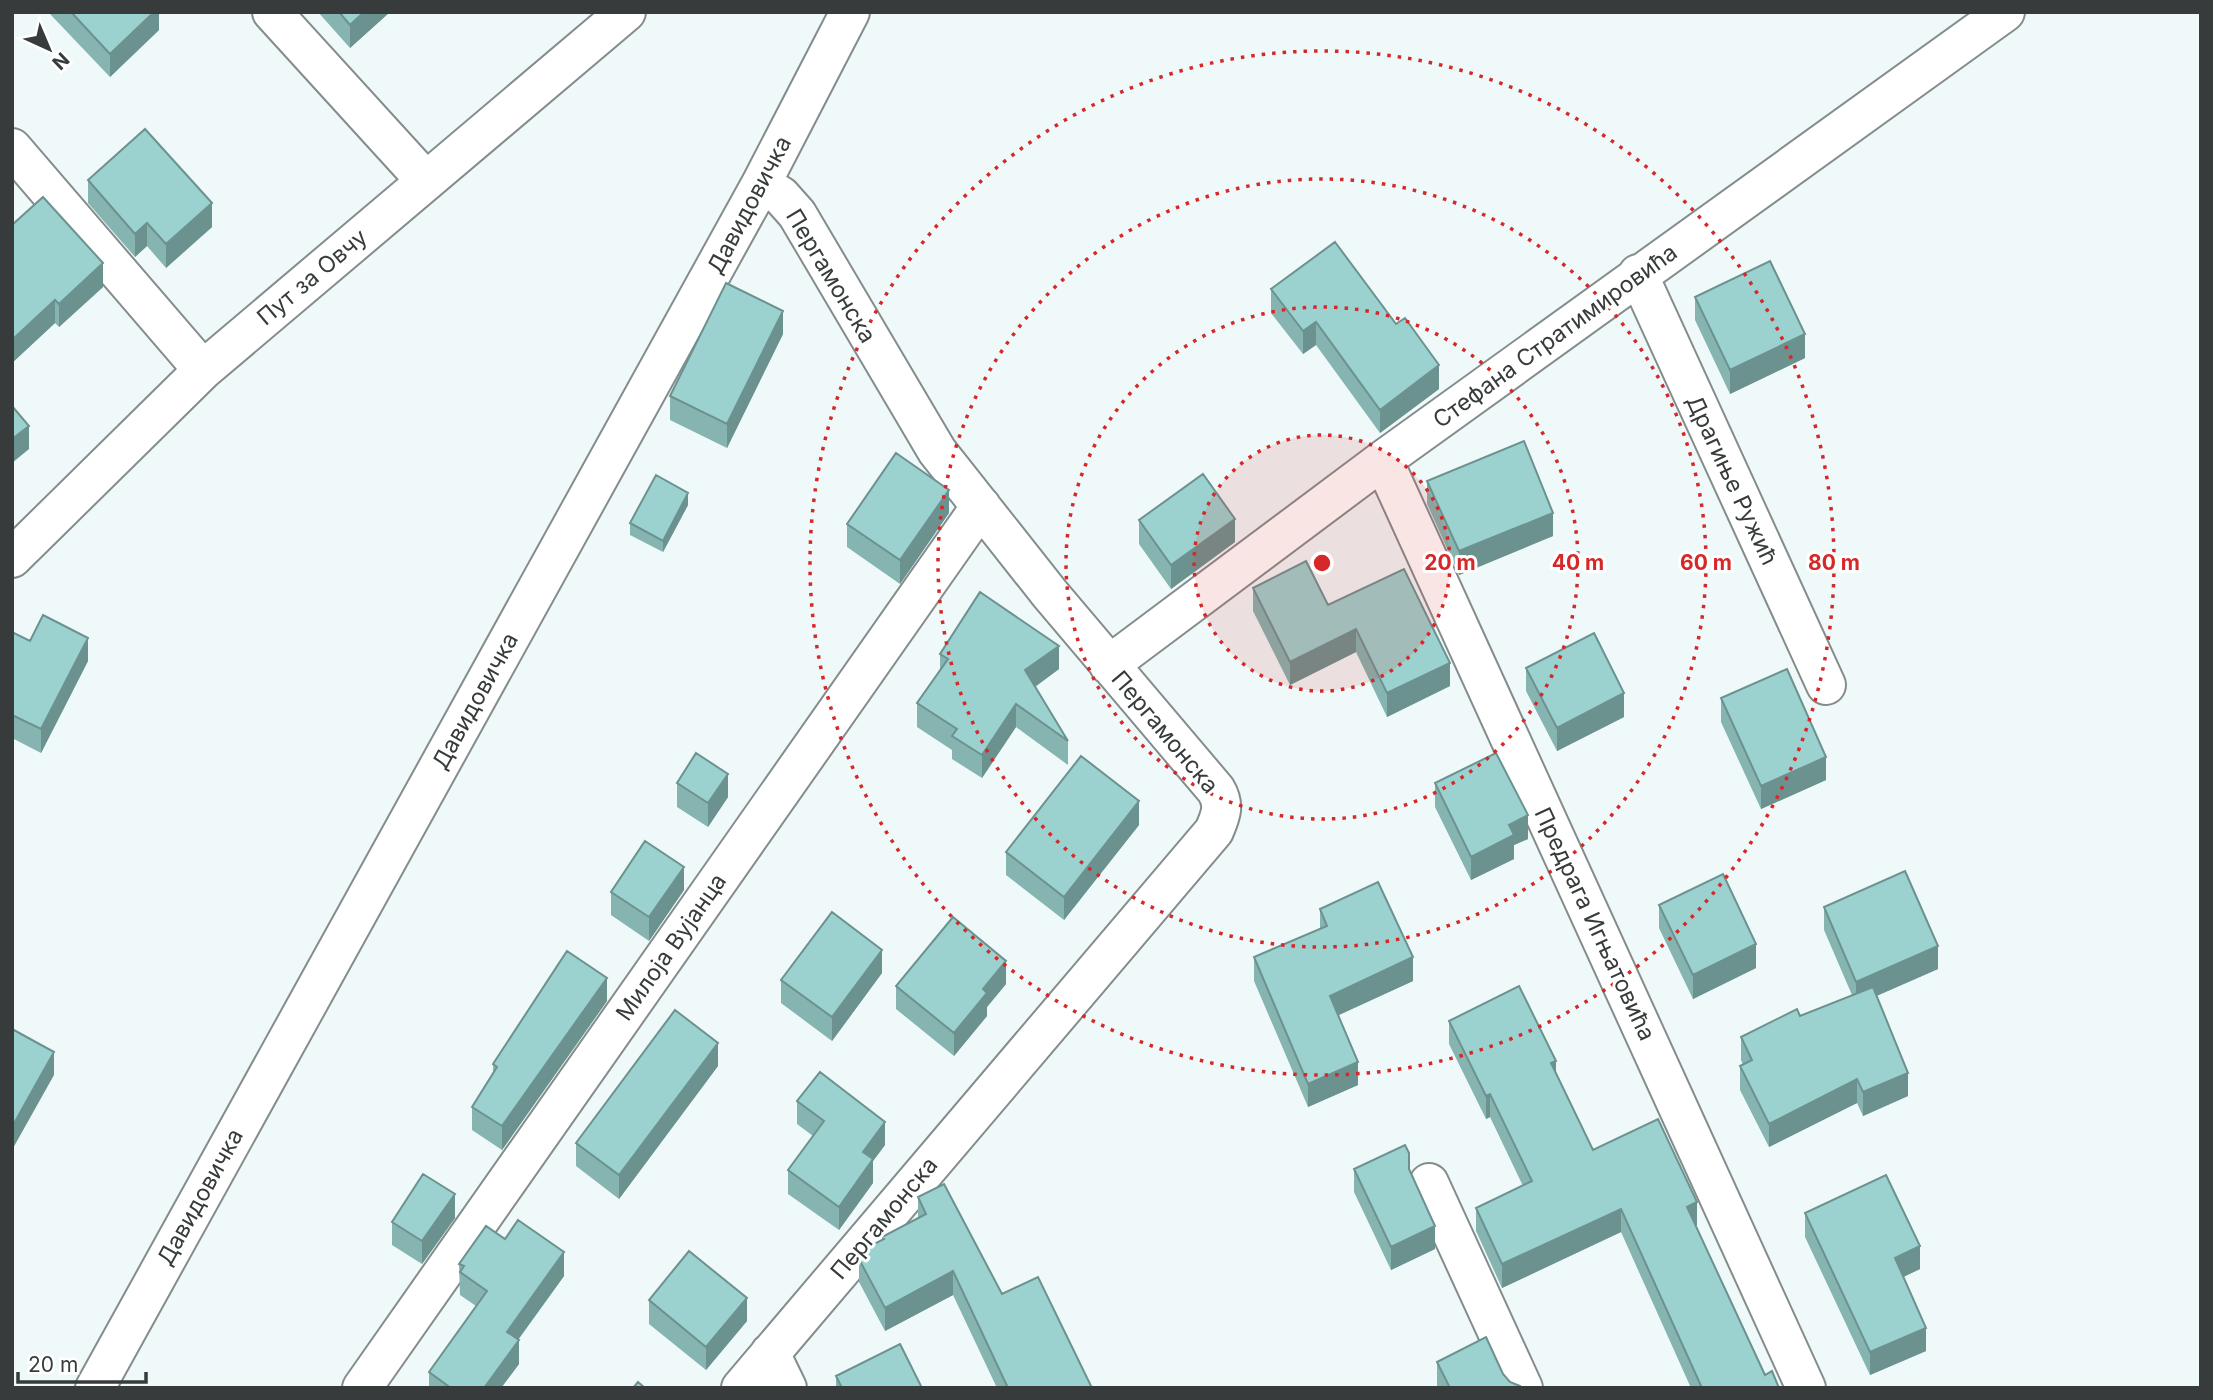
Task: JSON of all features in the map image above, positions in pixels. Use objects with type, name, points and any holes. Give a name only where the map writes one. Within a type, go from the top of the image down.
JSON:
[{"type":"street","points":[[272,12],[426,181]]},
{"type":"street","name":"Пут за Овчу","points":[[12,558],[203,370],[626,12]]},
{"type":"street","name":"Давидовичка","points":[[95,1388],[761,184],[850,12]]},
{"type":"street","name":"Стефана Стратимировића","points":[[1110,665],[1383,460],[2005,12]]},
{"type":"street","points":[[12,148],[203,370]]},
{"type":"street","name":"Пергамонска","points":[[741,1388],[1214,831],[1221,815],[1222,801],[1216,790],[981,506],[914,417],[797,214],[781,196],[761,184]]},
{"type":"street","name":"Драгиње Ружић","points":[[1638,274],[1826,685]]},
{"type":"street","name":"Предрага Игњатовића","points":[[1383,460],[1806,1388]]},
{"type":"street","name":"Милоја Вујанца","points":[[362,1388],[981,506]]},
{"type":"street","points":[[1429,1183],[1523,1388]]},
{"type":"street","points":[[770,1353],[787,1388]]},
{"type":"building","points":[[71,12],[154,12],[110,54]]},
{"type":"building","points":[[339,12],[364,12],[350,25]]},
{"type":"building","points":[[145,129],[212,203],[166,244],[147,223],[135,234],[88,180]]},
{"type":"building","points":[[43,197],[103,263],[59,304],[55,300],[12,340],[12,225]]},
{"type":"building","points":[[1335,242],[1396,324],[1405,318],[1439,365],[1380,410],[1316,322],[1303,331],[1271,289]]},
{"type":"building","points":[[1770,261],[1805,334],[1730,370],[1695,297]]},
{"type":"building","points":[[726,283],[783,311],[727,424],[670,396]]},
{"type":"building","points":[[12,406],[29,426],[12,439]]},
{"type":"building","points":[[1524,441],[1553,513],[1459,551],[1427,481]]},
{"type":"building","points":[[896,453],[949,490],[900,560],[847,524]]},
{"type":"building","points":[[1203,474],[1235,519],[1171,565],[1139,520]]},
{"type":"building","points":[[656,475],[688,493],[663,541],[630,523]]},
{"type":"building","points":[[1306,561],[1328,605],[1404,569],[1450,663],[1387,693],[1356,629],[1290,662],[1253,588]]},
{"type":"building","points":[[980,592],[1059,646],[1025,670],[1068,741],[1016,704],[982,755],[952,736],[957,729],[917,703],[948,659],[940,654]]},
{"type":"building","points":[[43,615],[88,638],[41,729],[12,715],[12,636],[14,633],[30,641]]},
{"type":"building","points":[[1594,633],[1624,693],[1557,728],[1526,668]]},
{"type":"building","points":[[1787,669],[1826,757],[1761,786],[1721,698]]},
{"type":"building","points":[[696,753],[728,774],[708,803],[677,783]]},
{"type":"building","points":[[1496,753],[1528,815],[1509,825],[1514,835],[1471,857],[1435,783]]},
{"type":"building","points":[[1081,756],[1139,801],[1064,897],[1006,852]]},
{"type":"building","points":[[645,841],[684,867],[649,917],[611,892]]},
{"type":"building","points":[[1905,871],[1938,946],[1856,982],[1824,907]]},
{"type":"building","points":[[1723,874],[1756,944],[1693,975],[1659,905]]},
{"type":"building","points":[[1378,882],[1413,957],[1330,996],[1358,1062],[1308,1084],[1254,957],[1327,926],[1320,909]]},
{"type":"building","points":[[832,912],[882,950],[832,1017],[781,980]]},
{"type":"building","points":[[953,917],[1006,961],[983,989],[987,993],[954,1033],[896,986]]},
{"type":"building","points":[[567,951],[607,978],[502,1126],[472,1107],[497,1067],[493,1064]]},
{"type":"building","points":[[1519,986],[1556,1061],[1551,1063],[1593,1150],[1658,1119],[1697,1202],[1687,1207],[1765,1375],[1772,1371],[1779,1388],[1702,1388],[1621,1209],[1502,1264],[1476,1208],[1532,1181],[1490,1094],[1486,1096],[1449,1021]]},
{"type":"building","points":[[1873,987],[1908,1073],[1863,1092],[1857,1079],[1769,1124],[1740,1066],[1752,1060],[1741,1037],[1797,1009],[1800,1016]]},
{"type":"building","points":[[675,1010],[718,1043],[619,1175],[576,1143]]},
{"type":"building","points":[[12,1029],[54,1052],[12,1127]]},
{"type":"building","points":[[820,1072],[885,1122],[863,1152],[873,1159],[839,1207],[788,1170],[824,1121],[797,1101]]},
{"type":"building","points":[[1405,1145],[1409,1153],[1409,1169],[1435,1226],[1391,1247],[1354,1169]]},
{"type":"building","points":[[423,1174],[455,1194],[422,1241],[392,1222]]},
{"type":"building","points":[[1886,1175],[1920,1246],[1895,1258],[1926,1328],[1870,1352],[1805,1213]]},
{"type":"building","points":[[944,1184],[1002,1294],[1038,1277],[1092,1388],[1008,1388],[953,1271],[885,1308],[859,1259],[870,1246],[884,1239],[882,1237],[926,1214],[918,1197]]},
{"type":"building","points":[[518,1220],[564,1252],[507,1332],[519,1340],[484,1388],[451,1388],[429,1372],[487,1291],[460,1272],[464,1266],[459,1264],[486,1226],[505,1239]]},
{"type":"building","points":[[689,1251],[747,1298],[706,1347],[649,1300]]},
{"type":"building","points":[[1486,1337],[1503,1374],[1520,1388],[1450,1388],[1437,1362]]},
{"type":"building","points":[[900,1344],[922,1388],[842,1388],[836,1376]]},
{"type":"building","points":[[638,1382],[645,1388],[633,1388]]}]
